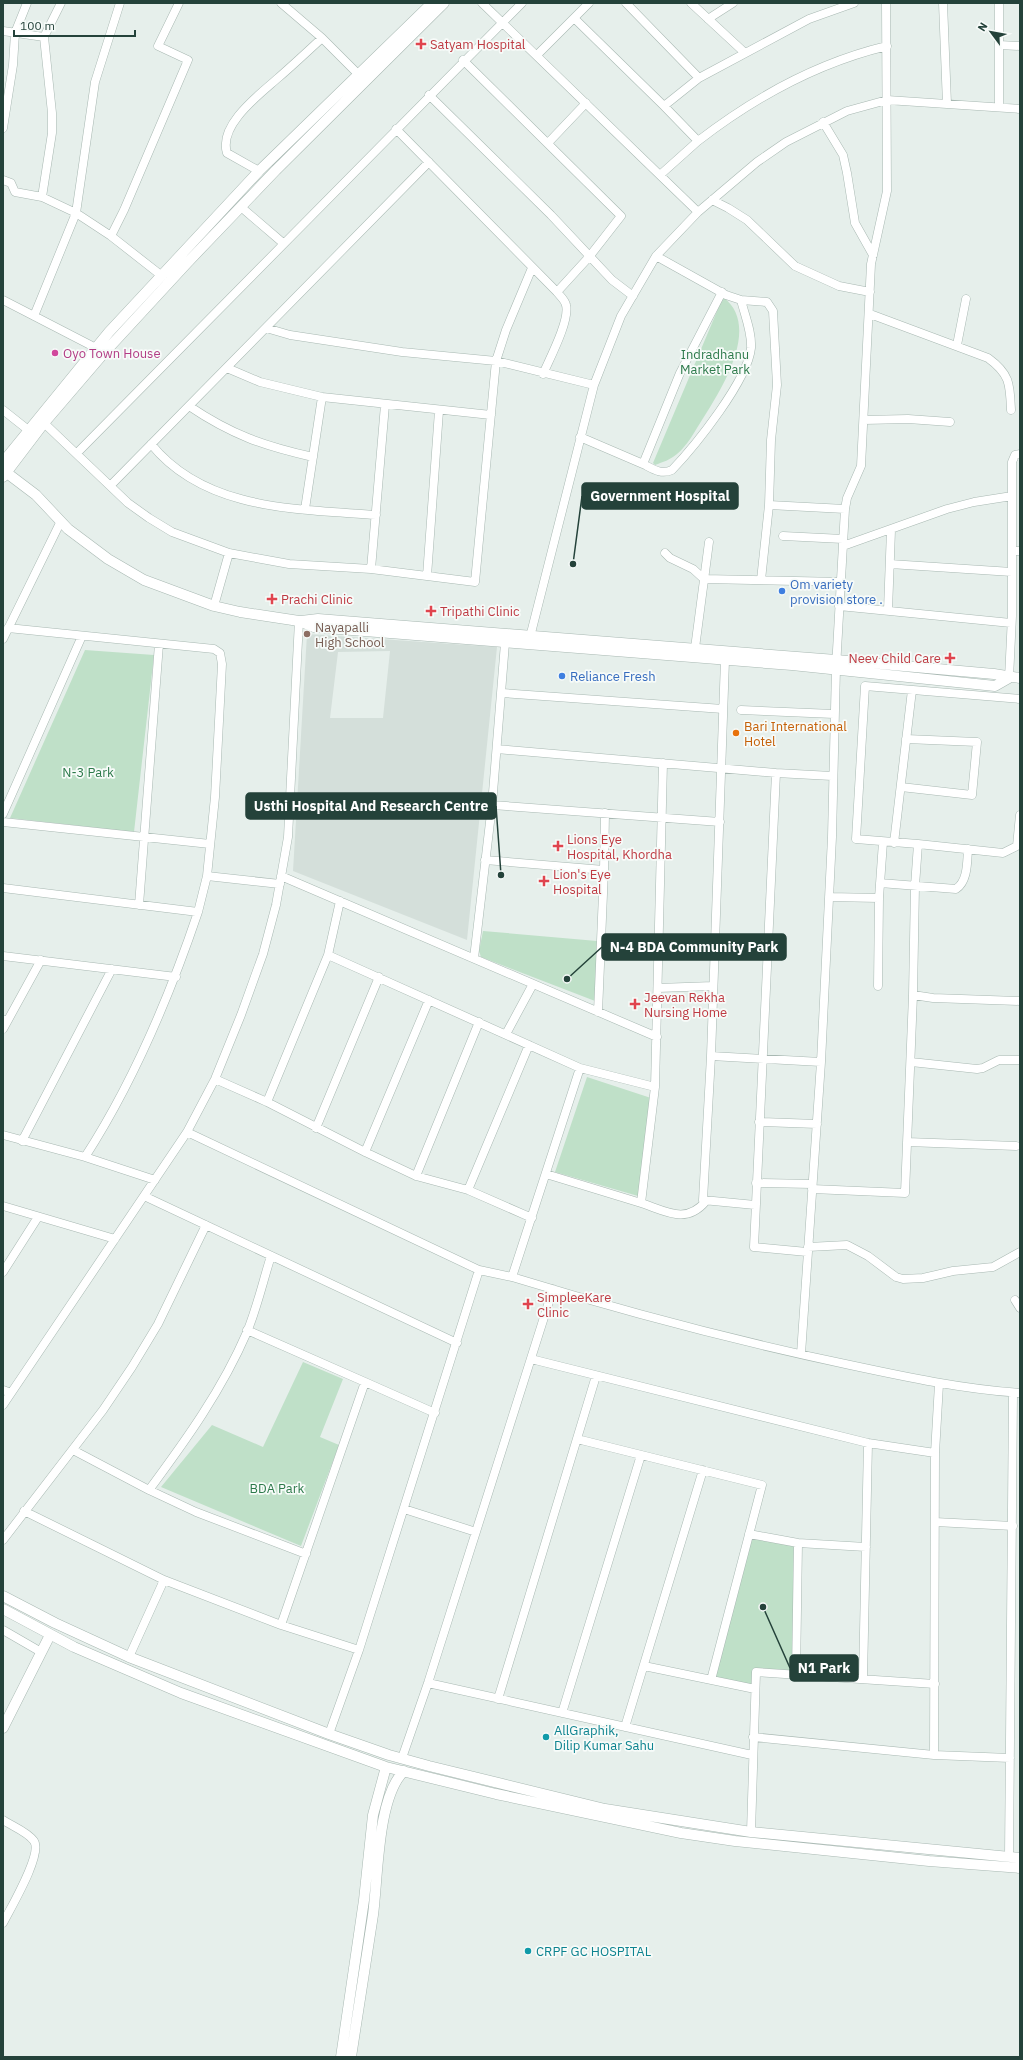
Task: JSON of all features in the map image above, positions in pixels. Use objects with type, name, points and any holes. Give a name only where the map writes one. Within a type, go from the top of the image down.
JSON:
[{"type":"street","points":[[3,128],[14,65],[15,33],[27,3]]},
{"type":"street","points":[[42,197],[52,133],[52,114],[44,37],[61,3]]},
{"type":"street","points":[[39,318],[78,214],[95,82],[120,3]]},
{"type":"street","points":[[111,236],[124,210],[188,60],[158,46],[179,3]]},
{"type":"street","points":[[281,3],[322,38],[358,74]]},
{"type":"street","points":[[432,3],[259,171],[44,423],[32,433],[7,459],[4,473],[36,494],[68,529],[108,559],[144,580],[214,606],[240,612],[299,621],[314,627],[505,643],[529,640],[695,648],[836,664],[926,678],[995,686],[1009,678]]},
{"type":"street","points":[[32,433],[96,348],[162,276],[183,260],[241,207],[276,170],[444,3]]},
{"type":"street","points":[[482,3],[698,212]]},
{"type":"street","points":[[77,453],[429,95],[522,3]]},
{"type":"street","points":[[537,55],[589,3]]},
{"type":"street","points":[[626,3],[698,78]]},
{"type":"street","points":[[691,3],[745,53]]},
{"type":"street","points":[[708,19],[733,3]]},
{"type":"street","points":[[664,106],[698,78],[809,19],[854,3]]},
{"type":"street","points":[[801,1354],[807,1250],[822,1062],[836,664],[845,509],[861,466],[873,256],[887,191],[886,3]]},
{"type":"street","points":[[943,3],[947,104]]},
{"type":"street","points":[[999,107],[1000,3]]},
{"type":"street","points":[[574,18],[698,141]]},
{"type":"street","points":[[3,31],[44,37]]},
{"type":"street","points":[[259,171],[227,153],[225,144],[234,123],[252,100],[322,38]]},
{"type":"street","points":[[999,44],[1020,46]]},
{"type":"street","points":[[660,175],[698,141],[726,119],[758,99],[835,60],[887,46]]},
{"type":"street","points":[[464,60],[621,216],[589,257],[557,292]]},
{"type":"street","points":[[429,95],[551,215],[612,280],[633,296]]},
{"type":"street","points":[[529,640],[594,385],[621,316],[656,256],[698,212],[757,162],[786,142],[823,122],[847,112],[887,100],[1020,109]]},
{"type":"street","points":[[548,143],[586,104]]},
{"type":"street","points":[[823,122],[843,155],[848,173],[854,223],[873,256]]},
{"type":"street","points":[[396,129],[557,292],[566,305],[566,315],[543,374]]},
{"type":"street","points":[[111,485],[429,162]]},
{"type":"street","points":[[3,180],[11,183],[15,192],[42,197],[90,221],[162,276]]},
{"type":"street","points":[[712,200],[747,220],[795,266],[839,286],[870,292]]},
{"type":"street","points":[[241,207],[283,243]]},
{"type":"street","points":[[656,256],[722,292],[741,300],[767,302],[774,311],[777,385],[771,440],[769,505],[761,580]]},
{"type":"street","points":[[44,423],[111,485],[128,503],[172,532],[229,553],[289,564],[372,569],[475,582],[496,361],[506,330],[532,268]]},
{"type":"street","points":[[643,464],[680,373],[722,292]]},
{"type":"street","points":[[957,345],[966,299]]},
{"type":"street","points":[[3,300],[96,348]]},
{"type":"street","points":[[580,437],[658,472],[666,473],[672,470],[716,416],[734,389],[751,350],[752,337],[741,300]]},
{"type":"street","points":[[870,314],[957,345],[988,358],[999,366],[1007,377],[1010,386],[1011,410]]},
{"type":"street","points":[[266,328],[290,335],[402,352],[496,361],[543,374],[594,385]]},
{"type":"street","points":[[227,368],[260,382],[322,397],[439,411],[491,415]]},
{"type":"street","points":[[306,509],[322,397]]},
{"type":"street","points":[[372,569],[384,405]]},
{"type":"street","points":[[189,406],[213,423],[237,435],[272,448],[313,457]]},
{"type":"street","points":[[3,410],[32,433]]},
{"type":"street","points":[[427,576],[439,411]]},
{"type":"street","points":[[864,420],[908,419],[950,422]]},
{"type":"street","points":[[151,444],[162,458],[178,472],[208,488],[258,504],[376,516]]},
{"type":"street","points":[[1009,678],[1014,618],[1012,572],[1016,551],[1012,496],[1012,462],[1015,455],[1020,454]]},
{"type":"street","points":[[783,536],[843,542],[891,530],[947,509],[974,502],[1012,496]]},
{"type":"street","points":[[769,505],[845,509]]},
{"type":"street","points":[[3,639],[61,521]]},
{"type":"street","points":[[888,610],[891,530]]},
{"type":"street","points":[[695,648],[709,542]]},
{"type":"street","points":[[214,606],[229,553]]},
{"type":"street","points":[[665,553],[670,558],[693,569],[704,579],[841,582]]},
{"type":"street","points":[[890,564],[1012,572]]},
{"type":"street","points":[[839,606],[1014,618]]},
{"type":"street","points":[[299,621],[318,619],[725,660],[836,664],[994,674],[1009,678],[1020,678]]},
{"type":"street","points":[[3,1405],[187,1132],[215,1079],[263,954],[288,837],[299,621]]},
{"type":"street","points":[[8,628],[214,649],[220,654],[222,664],[219,737],[207,876],[198,912],[176,977],[129,1080],[105,1127],[85,1157]]},
{"type":"street","points":[[3,814],[82,636]]},
{"type":"street","points":[[474,958],[492,805],[505,643]]},
{"type":"street","points":[[139,906],[159,644]]},
{"type":"street","points":[[725,660],[711,1056],[703,1200],[755,1205]]},
{"type":"street","points":[[925,691],[926,678]]},
{"type":"street","points":[[1020,699],[864,686],[856,839],[1003,853],[1017,846],[1020,815]]},
{"type":"street","points":[[894,842],[912,690]]},
{"type":"street","points":[[502,693],[723,710]]},
{"type":"street","points":[[741,710],[834,714]]},
{"type":"street","points":[[901,787],[972,795],[977,742],[906,738]]},
{"type":"street","points":[[497,748],[776,774],[832,776]]},
{"type":"street","points":[[641,1202],[655,1087],[663,763]]},
{"type":"street","points":[[776,774],[754,1247],[807,1250],[847,1245],[868,1256],[896,1277],[903,1279],[923,1278],[953,1271],[993,1267],[1020,1252]]},
{"type":"street","points":[[492,805],[720,822]]},
{"type":"street","points":[[598,1012],[605,813]]},
{"type":"street","points":[[3,822],[145,839],[210,844]]},
{"type":"street","points":[[878,986],[880,883],[883,842]]},
{"type":"street","points":[[756,1183],[905,1194],[911,1062],[915,886],[918,844]]},
{"type":"street","points":[[880,883],[952,890],[960,886],[965,876],[968,849]]},
{"type":"street","points":[[485,860],[604,870]]},
{"type":"street","points":[[207,876],[280,880],[340,901],[657,1037]]},
{"type":"street","points":[[3,888],[139,906],[198,912]]},
{"type":"street","points":[[829,897],[880,898]]},
{"type":"street","points":[[267,1102],[328,955],[340,901]]},
{"type":"street","points":[[328,955],[580,1068],[655,1087]]},
{"type":"street","points":[[3,956],[176,977]]},
{"type":"street","points":[[3,1029],[6,1020],[41,960]]},
{"type":"street","points":[[22,1141],[112,970]]},
{"type":"street","points":[[316,1128],[379,977]]},
{"type":"street","points":[[506,1034],[533,984]]},
{"type":"street","points":[[658,988],[713,986]]},
{"type":"street","points":[[913,995],[933,998],[1020,1001]]},
{"type":"street","points":[[365,1152],[429,1000]]},
{"type":"street","points":[[416,1176],[479,1022]]},
{"type":"street","points":[[468,1190],[529,1045]]},
{"type":"street","points":[[711,1056],[822,1062]]},
{"type":"street","points":[[911,1062],[977,1069],[999,1060],[1020,1060]]},
{"type":"street","points":[[512,1277],[580,1068]]},
{"type":"street","points":[[215,1079],[267,1102],[316,1128],[416,1176],[468,1190],[532,1218]]},
{"type":"street","points":[[759,1122],[817,1124]]},
{"type":"street","points":[[187,1132],[479,1270],[512,1277],[801,1354],[939,1384],[1016,1393],[1009,1857]]},
{"type":"street","points":[[3,1135],[85,1157],[155,1180]]},
{"type":"street","points":[[907,1142],[1016,1146]]},
{"type":"street","points":[[546,1174],[641,1202],[681,1216],[698,1210],[706,1201]]},
{"type":"street","points":[[144,1196],[457,1344]]},
{"type":"street","points":[[3,1206],[115,1240]]},
{"type":"street","points":[[3,1272],[38,1217]]},
{"type":"street","points":[[3,1540],[103,1410],[158,1324],[206,1225]]},
{"type":"street","points":[[149,1490],[191,1433],[213,1398],[247,1330],[271,1256]]},
{"type":"street","points":[[329,1734],[359,1650],[457,1344],[479,1270]]},
{"type":"street","points":[[402,1758],[428,1683],[553,1289]]},
{"type":"street","points":[[1015,1300],[1020,1308]]},
{"type":"street","points":[[247,1330],[435,1413]]},
{"type":"street","points":[[531,1359],[868,1443],[935,1453]]},
{"type":"street","points":[[498,1699],[596,1376]]},
{"type":"street","points":[[281,1625],[365,1382]]},
{"type":"street","points":[[934,1755],[935,1453],[939,1384]]},
{"type":"street","points":[[3,1390],[11,1393]]},
{"type":"street","points":[[577,1439],[762,1485],[711,1680]]},
{"type":"street","points":[[863,1679],[868,1443]]},
{"type":"street","points":[[73,1450],[149,1490],[196,1512],[306,1554]]},
{"type":"street","points":[[562,1713],[641,1455]]},
{"type":"street","points":[[625,1727],[703,1470]]},
{"type":"street","points":[[404,1509],[476,1532]]},
{"type":"street","points":[[24,1511],[164,1580],[281,1625],[359,1650]]},
{"type":"street","points":[[935,1522],[1013,1526]]},
{"type":"street","points":[[749,1534],[798,1543],[866,1547]]},
{"type":"street","points":[[796,1674],[798,1543]]},
{"type":"street","points":[[129,1657],[164,1580]]},
{"type":"street","points":[[3,1596],[55,1623],[129,1657],[329,1734],[402,1758],[452,1771],[605,1810],[751,1832],[1020,1858]]},
{"type":"street","points":[[3,1608],[74,1647],[181,1693],[307,1739],[404,1771],[580,1813],[681,1833],[735,1841],[1020,1868]]},
{"type":"street","points":[[3,1630],[41,1652]]},
{"type":"street","points":[[3,1728],[50,1635]]},
{"type":"street","points":[[644,1666],[755,1689]]},
{"type":"street","points":[[751,1832],[752,1755],[756,1672],[935,1684]]},
{"type":"street","points":[[428,1683],[752,1755]]},
{"type":"street","points":[[307,1739],[311,1727]]},
{"type":"street","points":[[753,1737],[934,1755],[1010,1758]]},
{"type":"street","points":[[341,2057],[364,1900],[372,1815],[386,1766]]},
{"type":"street","points":[[351,2057],[373,1914],[382,1826],[395,1783],[404,1771]]},
{"type":"street","points":[[449,1782],[452,1771]]},
{"type":"street","points":[[3,1820],[28,1836],[34,1841],[36,1847],[31,1868],[3,1923]]},
{"type":"street","points":[[956,1863],[958,1852]]},
{"type":"shaded area","points":[[307,634],[497,647],[467,940],[293,871]],"holes":[[[390,651],[383,718],[330,718],[338,652]]]},
{"type":"green space","name":"Indradhanu Market Park","points":[[723,297],[734,309],[739,324],[739,341],[727,376],[710,407],[684,447],[672,458],[655,465],[653,463]]},
{"type":"green space","name":"N-3 Park","points":[[85,650],[154,655],[134,832],[10,818]]},
{"type":"green space","points":[[483,931],[597,941],[595,1001],[481,957],[479,951]]},
{"type":"green space","points":[[587,1077],[651,1098],[638,1196],[555,1172]]},
{"type":"green space","name":"BDA Park","points":[[303,1362],[343,1379],[320,1437],[339,1445],[301,1546],[161,1487],[212,1425],[263,1447]]},
{"type":"green space","points":[[749,1534],[798,1543],[796,1674],[756,1672],[755,1689],[711,1680]]},
{"type":"place","name":"Satyam Hospital","points":[[421,44]]},
{"type":"place","name":"Oyo Town House","points":[[55,353]]},
{"type":"place","name":"Government Hospital","points":[[573,564]]},
{"type":"place","name":"Om variety provision store .","points":[[782,591]]},
{"type":"place","name":"Prachi Clinic","points":[[272,599]]},
{"type":"place","name":"Tripathi Clinic","points":[[431,611]]},
{"type":"place","name":"Nayapalli High School","points":[[307,634]]},
{"type":"place","name":"Neev Child Care","points":[[950,658]]},
{"type":"place","name":"Reliance Fresh","points":[[562,676]]},
{"type":"place","name":"Bari International Hotel","points":[[736,733]]},
{"type":"place","name":"Lions Eye Hospital, Khordha","points":[[558,846]]},
{"type":"place","name":"Usthi Hospital And Research Centre","points":[[501,875]]},
{"type":"place","name":"Lion's Eye Hospital","points":[[544,881]]},
{"type":"place","name":"N-4 BDA Community Park","points":[[567,979]]},
{"type":"place","name":"Jeevan Rekha Nursing Home","points":[[635,1004]]},
{"type":"place","name":"SimpleeKare Clinic","points":[[528,1304]]},
{"type":"place","name":"N1 Park","points":[[763,1607]]},
{"type":"place","name":"AllGraphik, Dilip Kumar Sahu","points":[[546,1737]]},
{"type":"place","name":"CRPF GC HOSPITAL","points":[[528,1951]]}]
